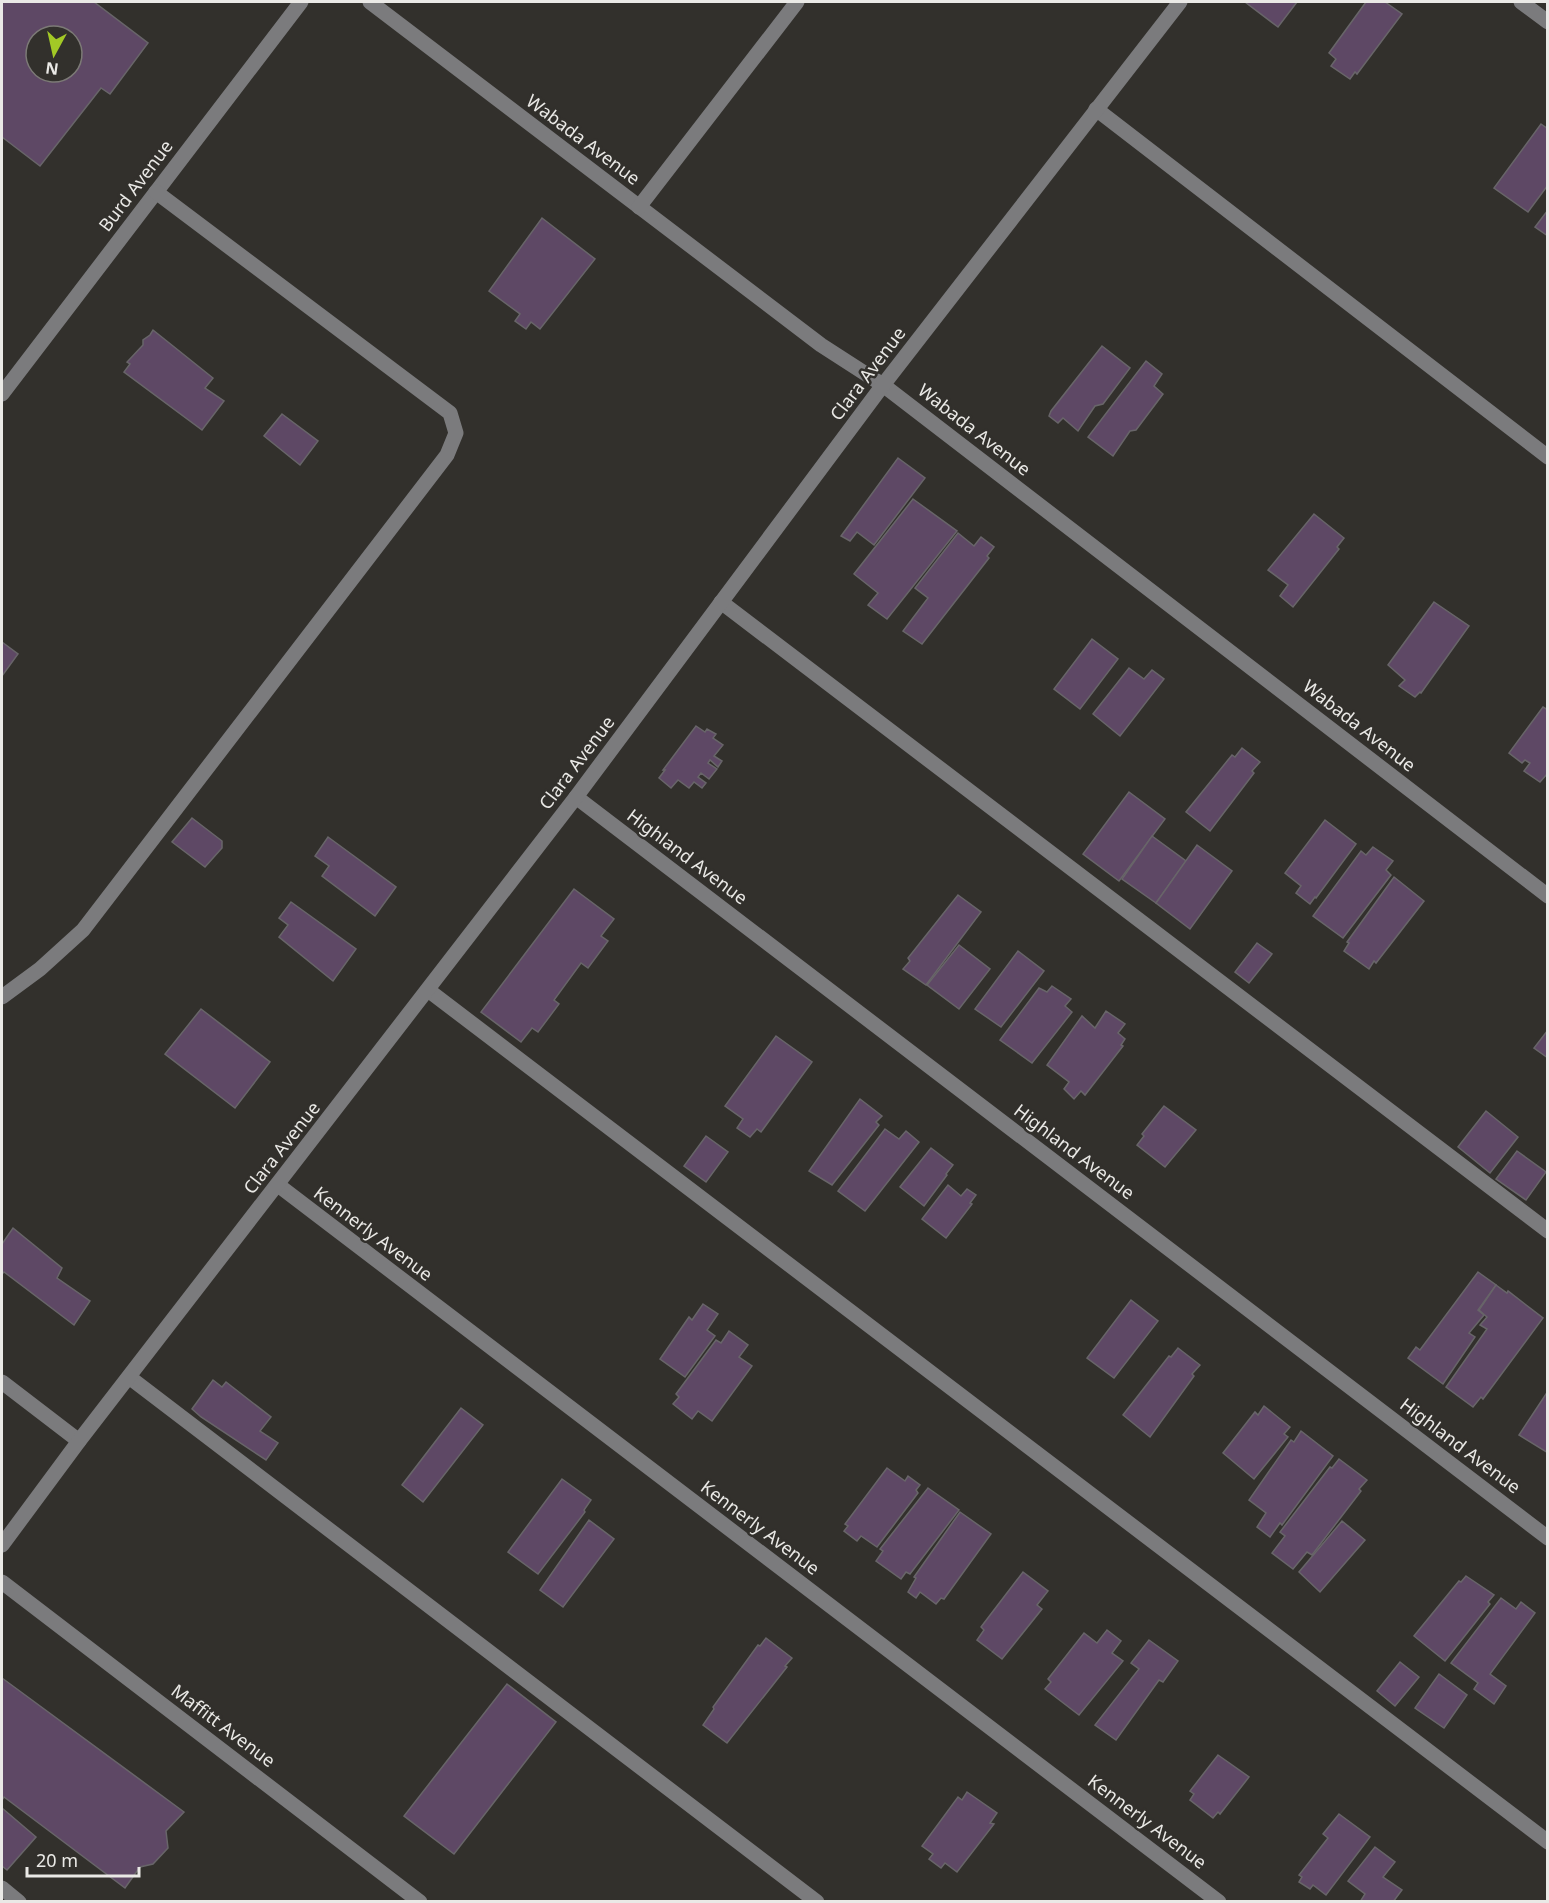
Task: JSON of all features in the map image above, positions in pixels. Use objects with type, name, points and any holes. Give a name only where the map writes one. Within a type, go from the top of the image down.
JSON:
[{"type":"street","name":"Burd Avenue","points":[[2,394],[302,2]]},
{"type":"street","name":"Wabada Avenue","points":[[370,2],[821,345],[883,385],[1548,896]]},
{"type":"street","points":[[639,207],[797,2]]},
{"type":"street","name":"Clara Avenue","points":[[2,1545],[79,1441],[576,797],[883,385],[1180,2]]},
{"type":"street","points":[[1521,2],[1548,22]]},
{"type":"street","points":[[1096,109],[1548,457]]},
{"type":"street","points":[[2,997],[40,969],[83,930],[447,455],[456,433],[450,413],[156,192]]},
{"type":"street","points":[[721,602],[1548,1231]]},
{"type":"street","name":"Highland Avenue","points":[[576,797],[1548,1538]]},
{"type":"street","points":[[428,990],[1548,1842]]},
{"type":"street","name":"Kennerly Avenue","points":[[278,1185],[1219,1902]]},
{"type":"street","points":[[129,1377],[817,1902]]},
{"type":"street","points":[[2,1382],[79,1441]]},
{"type":"street","name":"Maffitt Avenue","points":[[2,1582],[420,1902]]},
{"type":"street","points":[[2,1888],[18,1902]]},
{"type":"building","points":[[2,2],[94,2],[148,43],[110,94],[101,88],[40,166],[2,137]]},
{"type":"building","points":[[1245,2],[1297,2],[1278,27]]},
{"type":"building","points":[[1366,2],[1385,2],[1402,14],[1357,74],[1355,72],[1350,79],[1331,66],[1336,59],[1329,53]]},
{"type":"building","points":[[1541,124],[1548,129],[1548,185],[1528,212],[1494,188]]},
{"type":"building","points":[[1548,210],[1548,236],[1535,227]]},
{"type":"building","points":[[542,218],[595,259],[540,329],[531,322],[526,329],[515,321],[520,314],[489,291]]},
{"type":"building","points":[[153,330],[213,378],[205,388],[224,401],[202,430],[124,372],[130,364],[127,362]]},
{"type":"building","points":[[1102,346],[1130,368],[1103,404],[1095,406],[1078,431],[1063,418],[1058,423],[1049,416],[1051,411]]},
{"type":"building","points":[[1146,361],[1162,374],[1154,386],[1163,394],[1136,430],[1130,431],[1113,456],[1088,437]]},
{"type":"building","points":[[282,414],[318,441],[300,465],[264,436]]},
{"type":"building","points":[[898,458],[925,478],[874,545],[857,532],[850,541],[841,536]]},
{"type":"building","points":[[913,499],[957,531],[887,619],[868,605],[878,593],[854,574]]},
{"type":"building","points":[[1314,514],[1344,538],[1337,547],[1339,549],[1293,607],[1280,596],[1288,585],[1268,570]]},
{"type":"building","points":[[958,533],[974,546],[981,537],[994,547],[987,556],[989,558],[922,644],[903,631],[928,598],[915,588]]},
{"type":"building","points":[[1434,602],[1469,626],[1421,693],[1415,697],[1399,686],[1405,680],[1388,665]]},
{"type":"building","points":[[1092,639],[1118,659],[1080,709],[1054,689]]},
{"type":"building","points":[[2,642],[18,654],[2,676]]},
{"type":"building","points":[[1129,668],[1144,679],[1152,670],[1164,679],[1120,736],[1093,714]]},
{"type":"building","points":[[1543,707],[1548,710],[1548,773],[1540,782],[1524,771],[1530,763],[1525,760],[1522,763],[1509,753]]},
{"type":"building","points":[[696,726],[705,732],[707,729],[716,734],[713,738],[723,745],[714,756],[722,761],[718,767],[710,760],[708,763],[717,769],[709,779],[701,773],[698,777],[706,783],[702,788],[694,782],[689,788],[678,780],[671,788],[659,778]]},
{"type":"building","points":[[1242,748],[1260,762],[1210,831],[1186,812],[1232,755],[1235,757]]},
{"type":"building","points":[[1129,792],[1165,819],[1119,881],[1083,854]]},
{"type":"building","points":[[192,818],[222,841],[222,848],[205,867],[172,842]]},
{"type":"building","points":[[1325,820],[1356,844],[1310,904],[1296,893],[1301,886],[1285,873]]},
{"type":"building","points":[[1152,836],[1186,861],[1156,903],[1122,879]]},
{"type":"building","points":[[328,837],[396,887],[375,916],[322,876],[329,866],[315,856]]},
{"type":"building","points":[[1197,845],[1232,871],[1190,929],[1156,903]]},
{"type":"building","points":[[1373,847],[1393,861],[1386,870],[1391,875],[1343,938],[1313,916],[1361,851],[1366,855]]},
{"type":"building","points":[[1394,877],[1424,901],[1369,969],[1344,951],[1349,943],[1347,942]]},
{"type":"building","points":[[574,889],[614,919],[601,936],[608,941],[588,968],[581,963],[554,1000],[559,1004],[538,1032],[532,1028],[521,1042],[481,1012]]},
{"type":"building","points":[[958,895],[981,912],[926,985],[903,969],[910,961],[908,958]]},
{"type":"building","points":[[291,902],[356,949],[333,981],[279,937],[288,925],[279,918]]},
{"type":"building","points":[[1257,943],[1272,954],[1249,983],[1235,972]]},
{"type":"building","points":[[959,945],[990,969],[959,1009],[927,985]]},
{"type":"building","points":[[1018,951],[1044,971],[1001,1027],[975,1009]]},
{"type":"building","points":[[1052,986],[1071,999],[1065,1006],[1072,1012],[1032,1063],[1000,1040],[1039,988],[1047,992]]},
{"type":"building","points":[[201,1009],[270,1062],[235,1108],[165,1054]]},
{"type":"building","points":[[1106,1011],[1125,1024],[1118,1033],[1125,1039],[1121,1045],[1123,1046],[1085,1095],[1081,1091],[1074,1099],[1064,1089],[1069,1082],[1047,1065],[1082,1016],[1095,1028]]},
{"type":"building","points":[[1548,1030],[1548,1058],[1534,1048]]},
{"type":"building","points":[[776,1036],[812,1062],[761,1132],[757,1129],[750,1137],[737,1128],[743,1119],[725,1106]]},
{"type":"building","points":[[860,1099],[882,1116],[876,1122],[879,1125],[832,1185],[809,1171]]},
{"type":"building","points":[[1164,1106],[1196,1130],[1165,1167],[1137,1145],[1144,1136],[1142,1134]]},
{"type":"building","points":[[1486,1111],[1518,1137],[1490,1173],[1458,1147]]},
{"type":"building","points":[[885,1129],[899,1139],[906,1131],[919,1142],[865,1211],[838,1191]]},
{"type":"building","points":[[706,1136],[728,1152],[706,1182],[684,1166]]},
{"type":"building","points":[[931,1148],[953,1165],[924,1206],[900,1187]]},
{"type":"building","points":[[1517,1151],[1546,1172],[1526,1200],[1496,1179]]},
{"type":"building","points":[[948,1185],[961,1196],[967,1189],[976,1195],[970,1203],[972,1204],[946,1238],[922,1219]]},
{"type":"building","points":[[13,1228],[62,1268],[57,1278],[90,1301],[74,1325],[4,1272],[2,1274],[2,1244]]},
{"type":"building","points":[[1478,1272],[1496,1285],[1478,1310],[1484,1315],[1469,1333],[1475,1337],[1443,1384],[1408,1358],[1416,1347],[1420,1350]]},
{"type":"building","points":[[1496,1285],[1507,1293],[1508,1291],[1543,1318],[1483,1399],[1481,1397],[1473,1407],[1446,1387],[1487,1329],[1480,1325],[1487,1317],[1479,1310]]},
{"type":"building","points":[[1131,1300],[1158,1321],[1114,1378],[1087,1358]]},
{"type":"building","points":[[703,1304],[718,1314],[707,1330],[715,1336],[685,1377],[660,1359],[689,1317],[692,1320]]},
{"type":"building","points":[[729,1331],[748,1345],[739,1357],[752,1366],[712,1421],[698,1411],[692,1419],[673,1404],[679,1397],[676,1394],[716,1340],[721,1343]]},
{"type":"building","points":[[1178,1348],[1200,1365],[1150,1437],[1123,1415],[1169,1356],[1171,1357]]},
{"type":"building","points":[[213,1380],[222,1387],[226,1382],[271,1417],[260,1431],[278,1443],[266,1460],[192,1409]]},
{"type":"building","points":[[1548,1391],[1548,1453],[1519,1435]]},
{"type":"building","points":[[1264,1406],[1290,1427],[1284,1434],[1288,1437],[1254,1479],[1223,1453],[1255,1412],[1258,1415]]},
{"type":"building","points":[[461,1408],[483,1425],[423,1502],[402,1485]]},
{"type":"building","points":[[1301,1431],[1333,1456],[1282,1525],[1280,1523],[1270,1537],[1257,1527],[1266,1513],[1249,1500],[1291,1440],[1294,1442]]},
{"type":"building","points":[[1339,1459],[1367,1480],[1312,1555],[1307,1552],[1293,1569],[1272,1553],[1285,1536],[1280,1532],[1330,1467],[1332,1468]]},
{"type":"building","points":[[887,1468],[905,1481],[908,1476],[920,1485],[916,1490],[918,1493],[877,1547],[861,1536],[857,1541],[844,1531],[848,1526],[845,1524]]},
{"type":"building","points":[[562,1479],[591,1500],[585,1512],[538,1574],[508,1552]]},
{"type":"building","points":[[928,1488],[959,1510],[910,1574],[906,1572],[901,1579],[876,1561],[883,1551],[880,1549]]},
{"type":"building","points":[[960,1512],[991,1534],[944,1599],[941,1598],[936,1604],[920,1592],[916,1598],[908,1592],[916,1578],[914,1577]]},
{"type":"building","points":[[589,1520],[614,1539],[563,1607],[540,1590]]},
{"type":"building","points":[[1342,1521],[1365,1540],[1320,1592],[1299,1572]]},
{"type":"building","points":[[1023,1572],[1048,1591],[1037,1605],[1042,1609],[1002,1659],[977,1640],[984,1630],[981,1627]]},
{"type":"building","points":[[1466,1576],[1494,1595],[1488,1602],[1490,1604],[1445,1661],[1414,1636],[1459,1581],[1461,1582]]},
{"type":"building","points":[[1501,1598],[1516,1609],[1521,1602],[1535,1613],[1490,1674],[1506,1686],[1494,1704],[1474,1689],[1478,1683],[1451,1663]]},
{"type":"building","points":[[1107,1630],[1121,1641],[1112,1653],[1123,1661],[1079,1715],[1045,1689],[1051,1682],[1048,1679],[1084,1633],[1097,1643]]},
{"type":"building","points":[[766,1638],[792,1658],[727,1743],[703,1725],[714,1709],[713,1707],[758,1645],[760,1646]]},
{"type":"building","points":[[1149,1640],[1178,1661],[1163,1682],[1159,1680],[1116,1740],[1095,1725],[1139,1669],[1131,1663]]},
{"type":"building","points":[[1400,1662],[1419,1677],[1395,1706],[1377,1691]]},
{"type":"building","points":[[1439,1674],[1467,1695],[1444,1728],[1415,1708]]},
{"type":"building","points":[[2,1678],[184,1812],[166,1831],[168,1848],[153,1864],[140,1867],[125,1888],[4,1797],[2,1800]]},
{"type":"building","points":[[507,1684],[556,1722],[454,1854],[404,1816]]},
{"type":"building","points":[[1218,1755],[1249,1777],[1220,1814],[1218,1812],[1213,1818],[1190,1800],[1194,1794],[1190,1791]]},
{"type":"building","points":[[967,1792],[997,1813],[990,1823],[994,1824],[957,1872],[945,1863],[941,1868],[929,1859],[933,1854],[922,1846],[958,1797],[962,1800]]},
{"type":"building","points":[[2,1808],[36,1837],[7,1870],[2,1866]]},
{"type":"building","points":[[1339,1814],[1370,1837],[1326,1895],[1313,1885],[1310,1889],[1299,1882],[1302,1877],[1299,1875],[1328,1838],[1323,1834]]},
{"type":"building","points":[[1375,1847],[1395,1862],[1383,1877],[1402,1890],[1393,1902],[1360,1902],[1365,1894],[1348,1881]]}]
